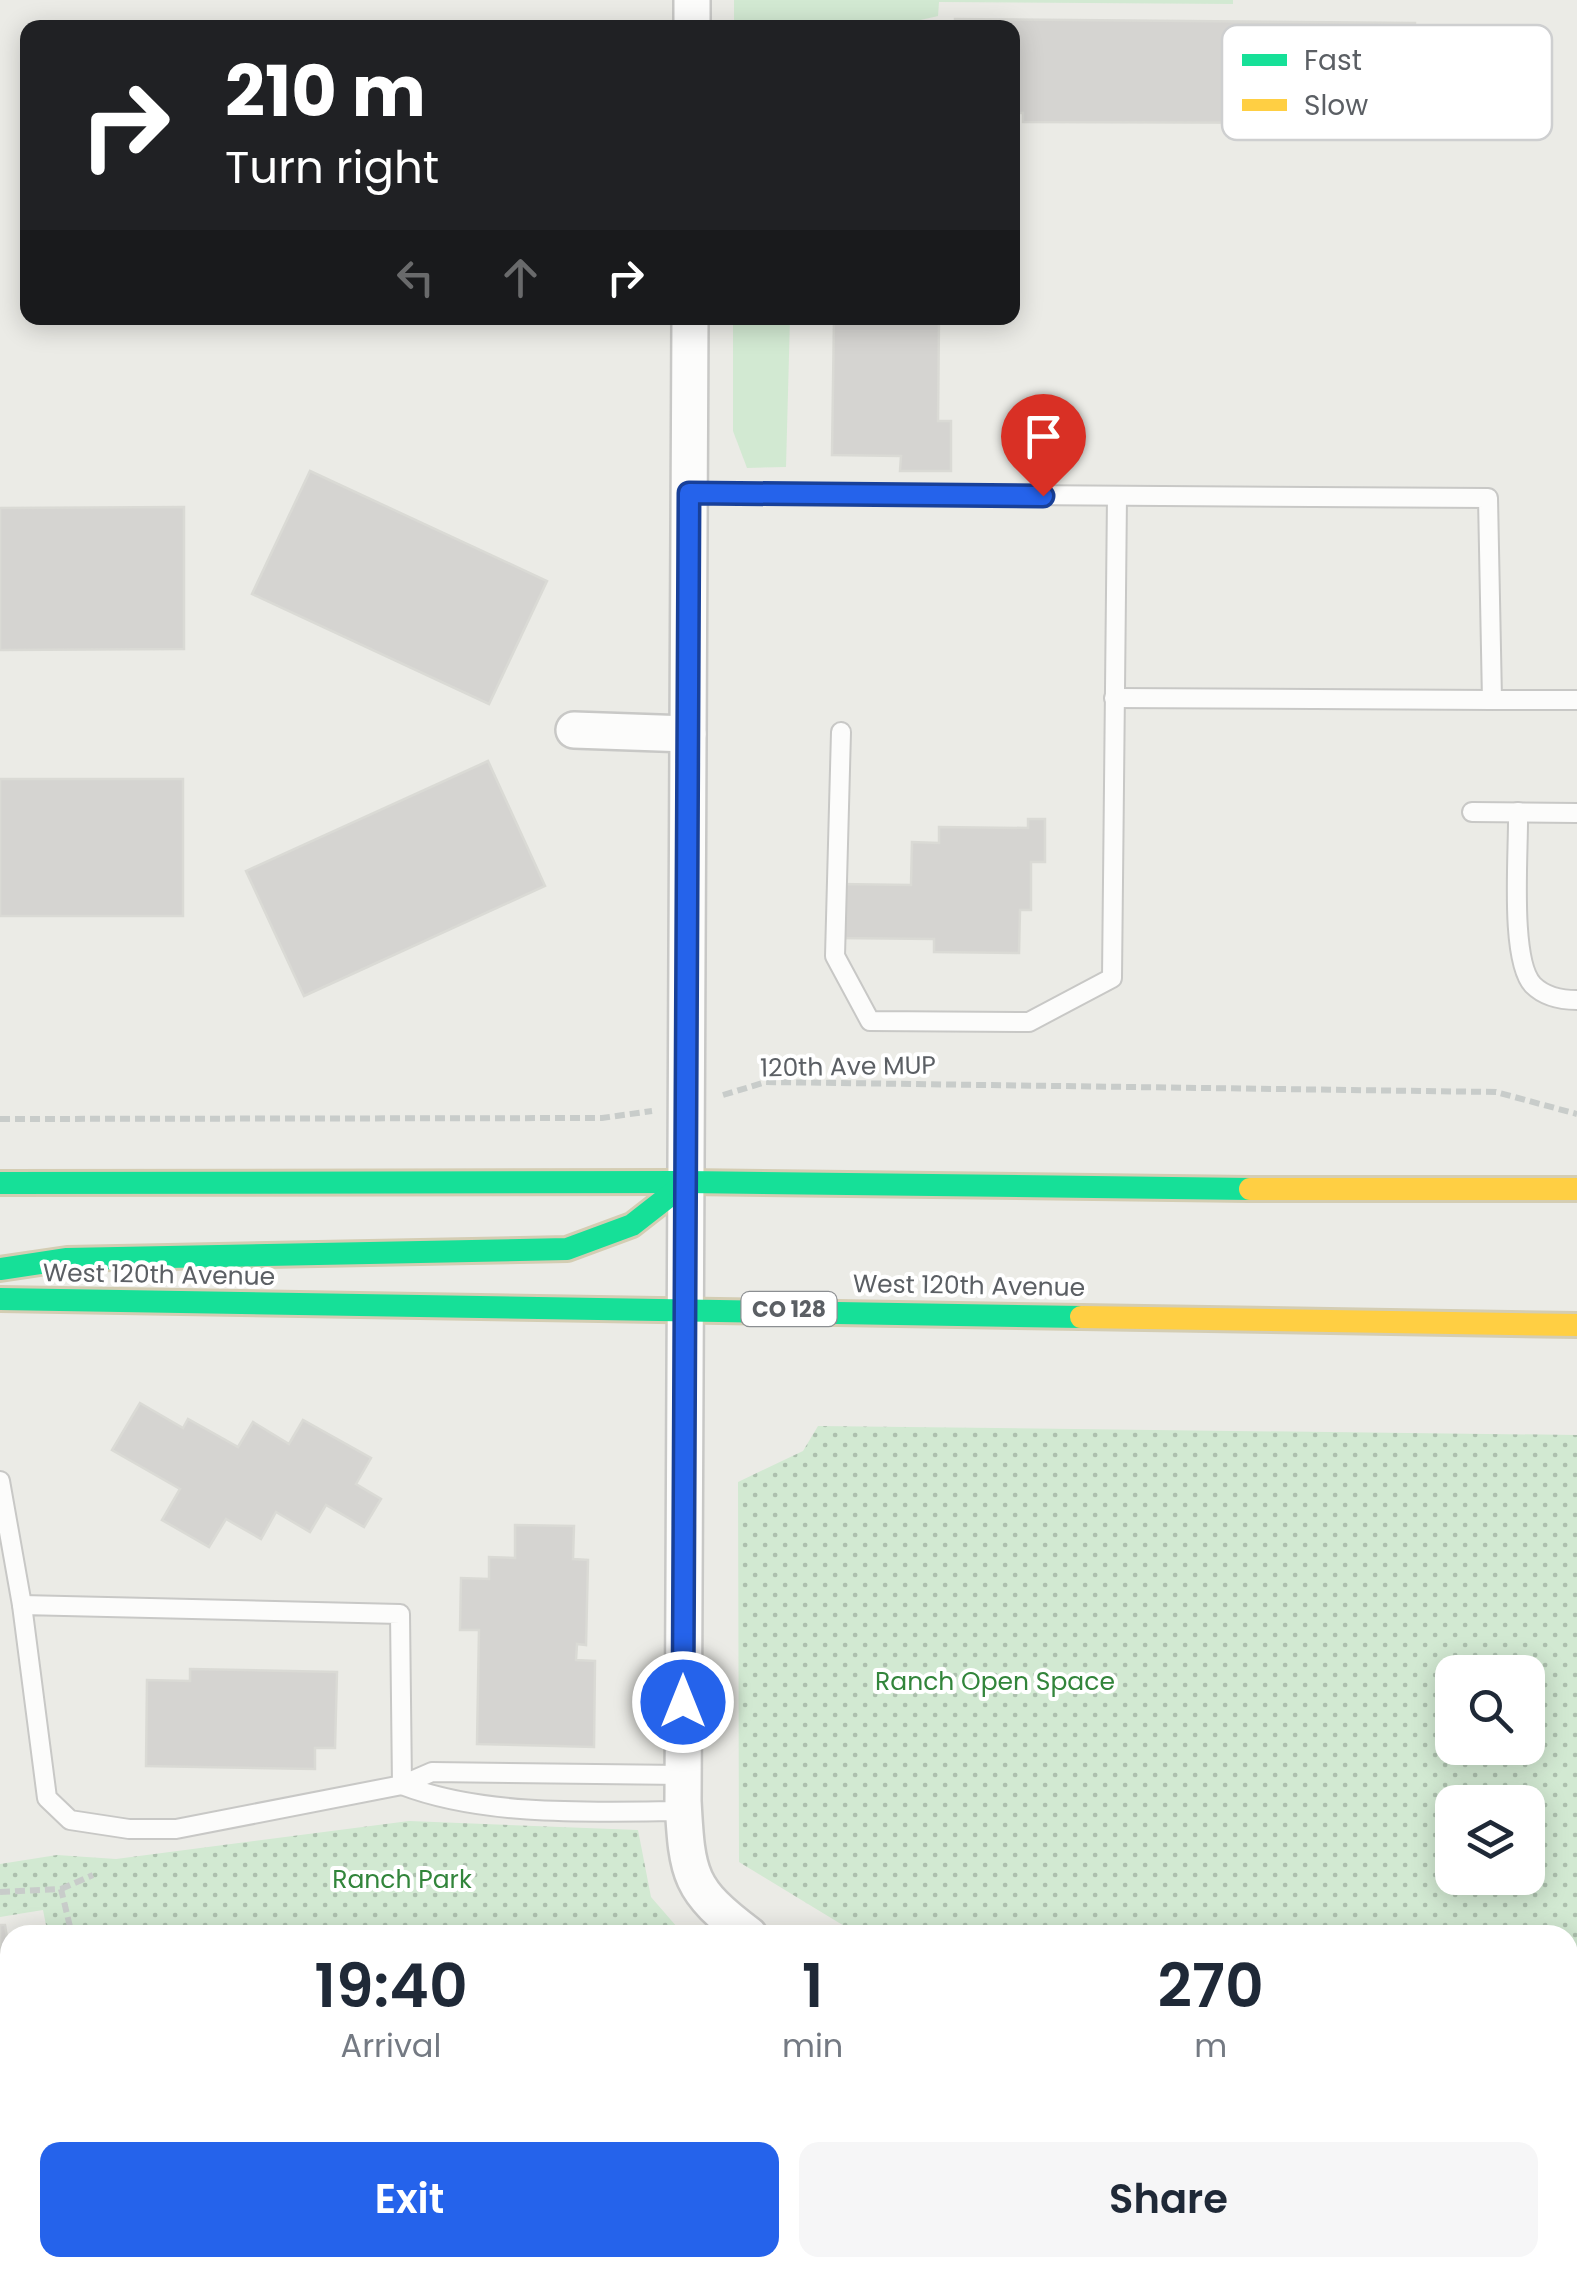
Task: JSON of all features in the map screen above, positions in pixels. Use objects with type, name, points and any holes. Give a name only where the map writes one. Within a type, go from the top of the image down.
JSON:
[{"type":"main road","points":[[0,1269],[67,1259],[567,1249],[602,1243],[648,1218],[688,1182]]},
{"type":"main road","points":[[0,1184],[688,1182],[1147,1189],[1577,1189]]},
{"type":"main road","name":"West 120th Avenue","points":[[0,1300],[684,1307],[1577,1324]]},
{"type":"street","points":[[690,325],[684,1811],[689,1868],[700,1893],[738,1925]]},
{"type":"street","points":[[574,730],[688,734]]},
{"type":"lane","points":[[689,493],[1488,498],[1492,700]]},
{"type":"lane","points":[[841,732],[835,956],[870,1021],[1029,1022],[1112,978],[1117,496]]},
{"type":"lane","points":[[1114,698],[1577,700]]},
{"type":"lane","points":[[1472,812],[1577,813]]},
{"type":"lane","points":[[1518,812],[1520,962],[1532,984],[1558,1000],[1577,1000]]},
{"type":"lane","points":[[0,1481],[22,1606],[47,1798],[70,1820],[129,1829],[176,1829],[402,1785],[432,1772],[683,1775]]},
{"type":"lane","points":[[22,1606],[400,1614],[402,1785]]},
{"type":"lane","points":[[402,1785],[427,1795],[569,1812],[684,1811]]},
{"type":"path","name":"120th Ave MUP","points":[[0,1119],[602,1118],[684,1106],[766,1082],[1496,1092],[1577,1114]]},
{"type":"path","points":[[0,1892],[61,1889],[93,1875]]},
{"type":"path","points":[[61,1889],[70,1925]]},
{"type":"green space","points":[[734,0],[1233,0],[1233,4],[939,2],[938,16],[921,20],[734,20]]},
{"type":"green space","points":[[733,325],[790,325],[786,467],[747,468],[733,431]]},
{"type":"green space","name":"Ranch Open Space","points":[[818,1426],[1577,1435],[1577,1925],[843,1925],[739,1862],[738,1482],[803,1451]]},
{"type":"green space","name":"Ranch Park","points":[[409,1821],[638,1830],[651,1897],[675,1925],[46,1925],[43,1910],[0,1917],[0,1864],[57,1855],[116,1859]]},
{"type":"building","points":[[955,19],[1415,23],[1222,25],[1222,123],[1023,122],[1020,20]]},
{"type":"building","points":[[834,325],[939,325],[938,421],[951,421],[951,471],[900,471],[901,456],[832,455]]},
{"type":"building","points":[[310,471],[547,581],[489,704],[252,594]]},
{"type":"building","points":[[184,507],[184,649],[0,650],[0,508]]},
{"type":"building","points":[[488,761],[545,886],[304,996],[246,871]]},
{"type":"building","points":[[0,779],[183,779],[183,916],[0,916]]},
{"type":"building","points":[[1028,819],[1045,819],[1045,862],[1031,862],[1031,910],[1020,910],[1019,953],[934,952],[934,939],[839,938],[839,884],[911,885],[912,842],[939,843],[939,827],[1028,828]]},
{"type":"building","points":[[140,1403],[183,1428],[188,1419],[238,1447],[253,1422],[289,1444],[303,1420],[371,1458],[356,1484],[381,1499],[364,1527],[326,1505],[310,1532],[276,1512],[261,1539],[226,1519],[209,1547],[162,1520],[180,1489],[112,1450]]},
{"type":"building","points":[[515,1525],[574,1526],[573,1559],[588,1560],[586,1645],[577,1644],[576,1660],[595,1661],[594,1747],[477,1744],[479,1630],[460,1630],[461,1578],[489,1579],[489,1557],[515,1558]]},
{"type":"building","points":[[190,1669],[337,1672],[335,1748],[315,1748],[315,1769],[146,1766],[147,1680],[190,1681]]},
{"type":"traffic: fast","points":[[0,1183],[687,1182],[1250,1189]]},
{"type":"traffic: fast","points":[[0,1269],[67,1259],[567,1249],[632,1225],[687,1182]]},
{"type":"traffic: fast","points":[[0,1299],[1081,1317]]},
{"type":"traffic: slow","points":[[1250,1189],[1577,1189]]},
{"type":"traffic: slow","points":[[1081,1317],[1577,1325]]},
{"type":"route","points":[[683,1702],[689,493],[1043,496]]}]
